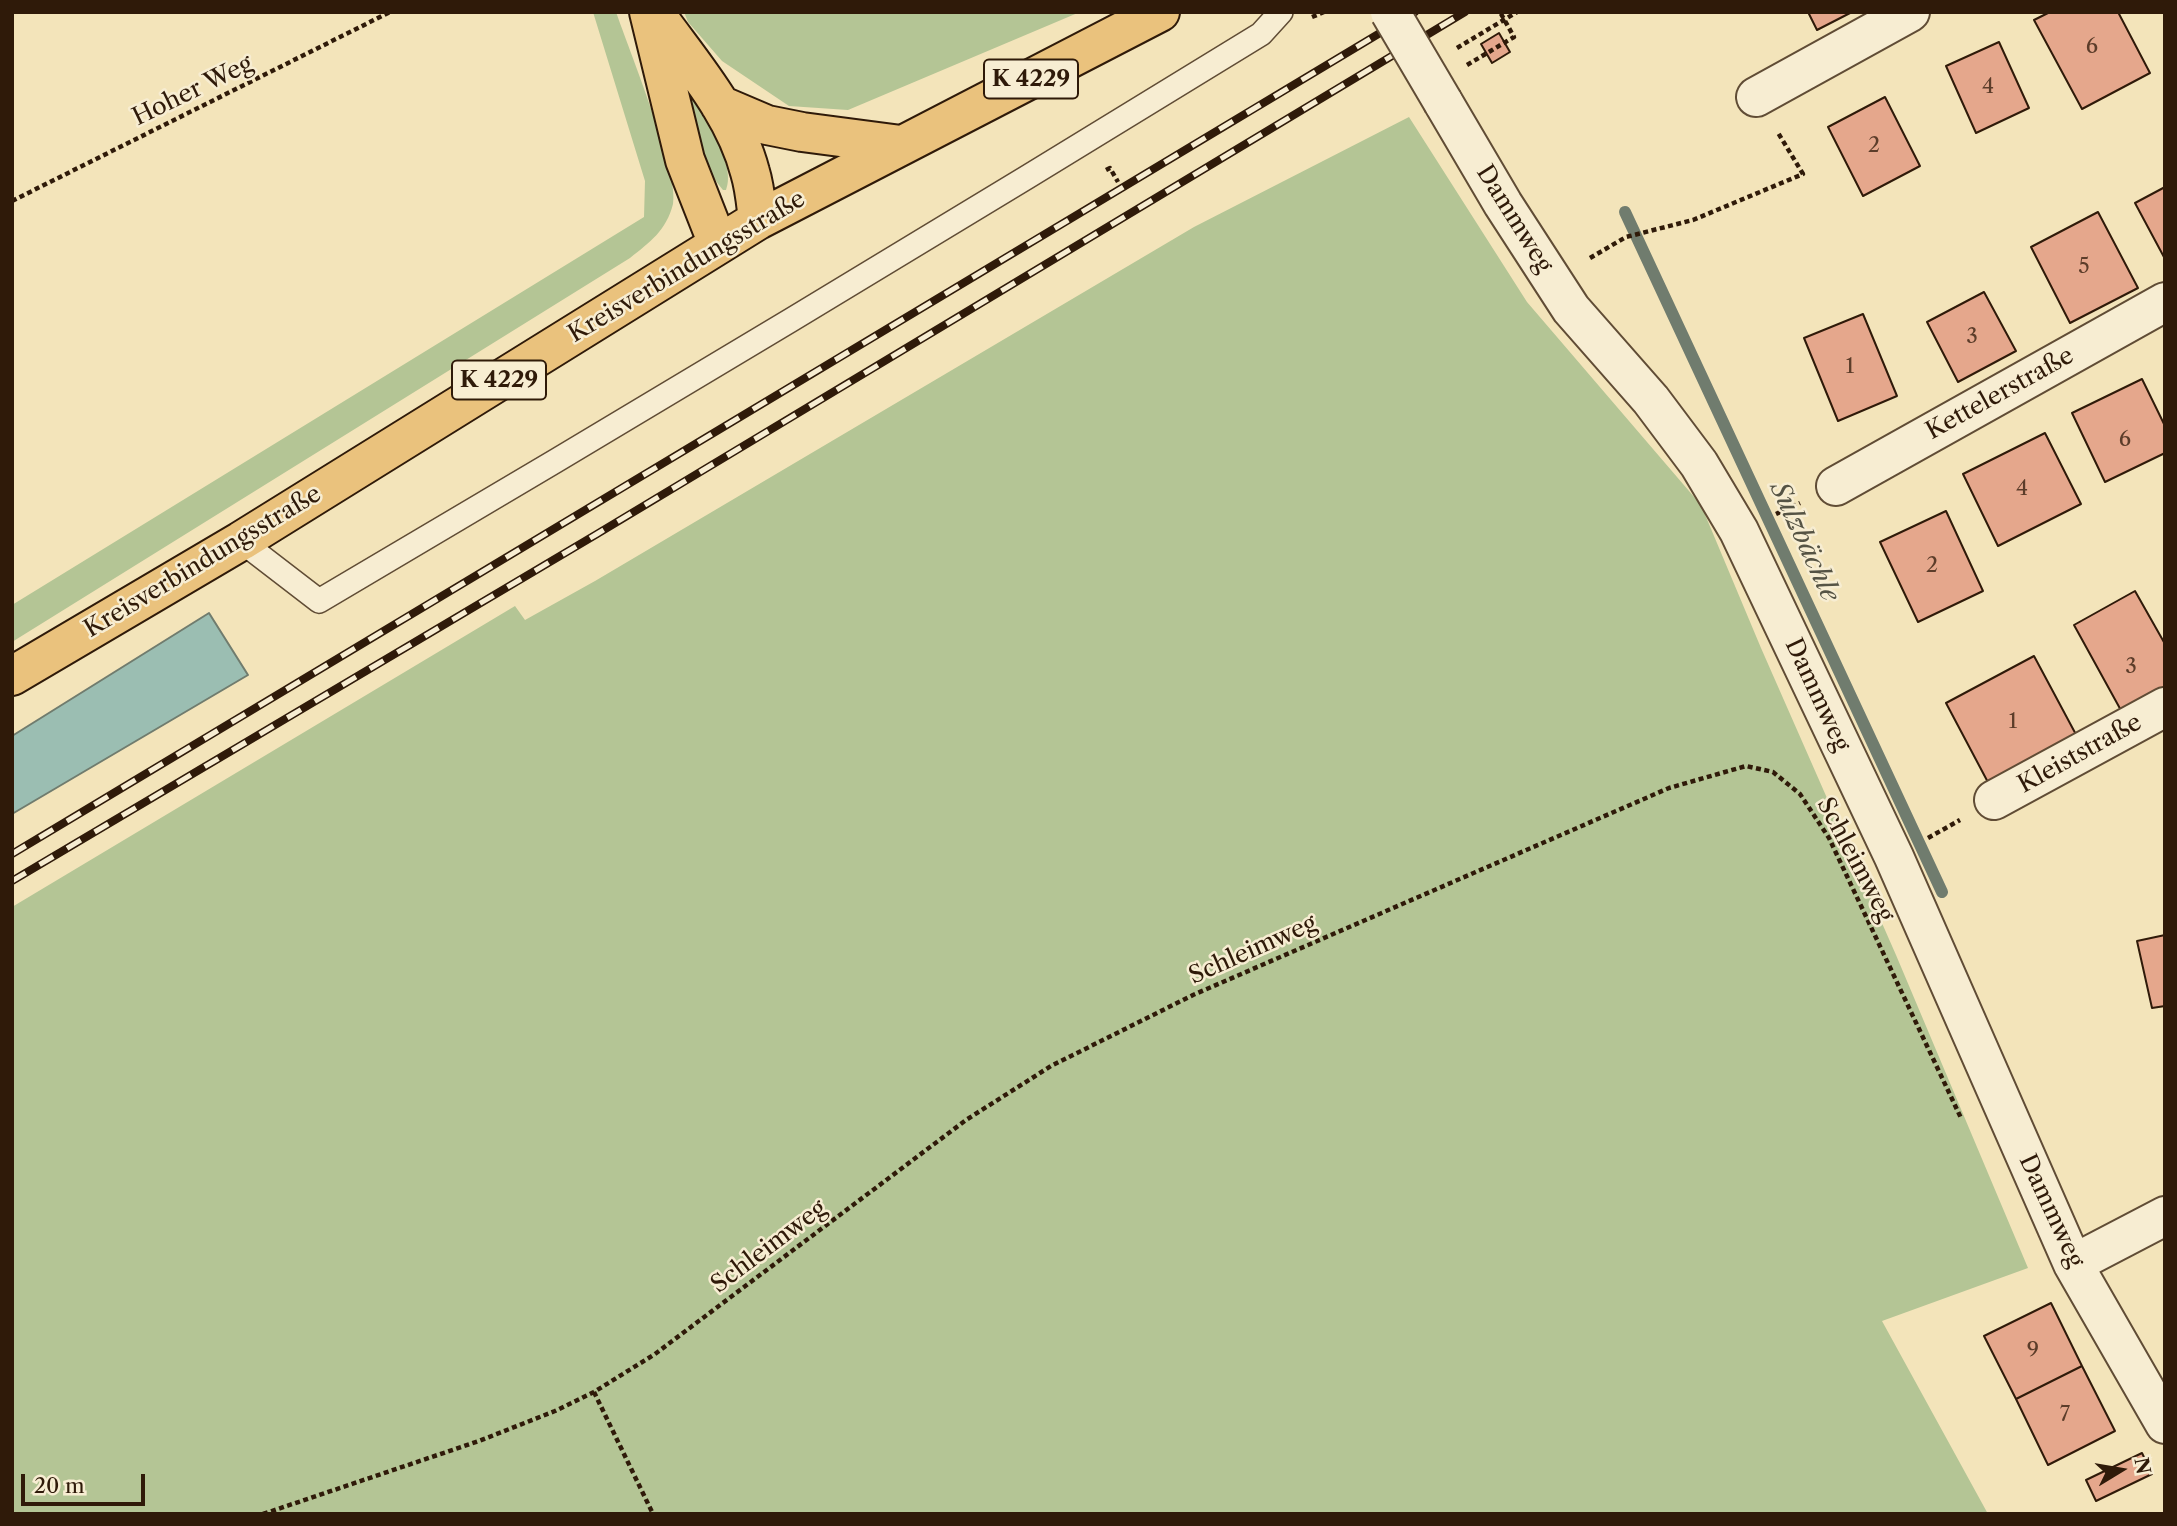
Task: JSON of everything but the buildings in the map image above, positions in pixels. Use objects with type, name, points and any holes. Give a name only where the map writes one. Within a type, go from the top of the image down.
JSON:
[{"type":"main road","points":[[652,12],[720,105],[742,148],[750,170],[758,220]]},
{"type":"main road","points":[[652,12],[685,160],[718,244]]},
{"type":"main road","name":"Kreisverbindungsstraße","points":[[12,676],[241,541],[758,220],[1160,12]]},
{"type":"main road","points":[[720,105],[766,125],[901,145]]},
{"type":"street","name":"Dammweg","points":[[1390,12],[1503,204],[1571,309],[1651,400],[1699,464],[1739,531],[1894,858],[2073,1264],[2165,1424]]},
{"type":"street","points":[[1756,97],[1910,12]]},
{"type":"street","name":"Kettelerstraße","points":[[1836,486],[2165,302]]},
{"type":"street","name":"Kleiststraße","points":[[1994,800],[2165,707]]},
{"type":"street","points":[[2073,1264],[2165,1216]]},
{"type":"lane","points":[[241,541],[318,601],[578,449],[1064,156],[1261,34],[1281,12]]},
{"type":"path","name":"Hoher Weg","points":[[12,201],[390,12]]},
{"type":"path","points":[[1463,68],[1514,37],[1500,12]]},
{"type":"path","points":[[1453,51],[1517,12]]},
{"type":"path","points":[[1590,258],[1626,237],[1693,220],[1803,174],[1756,97]]},
{"type":"path","points":[[1106,170],[1110,168],[1118,183]]},
{"type":"path","name":"Schleimweg","points":[[263,1514],[479,1441],[555,1411],[594,1392],[655,1354],[966,1120],[1051,1066],[1193,995],[1656,793],[1719,772],[1746,766],[1773,772],[1800,794],[1829,838],[1963,1123]]},
{"type":"path","points":[[594,1392],[653,1514]]},
{"type":"green space","points":[[593,12],[616,12],[669,167],[673,204],[666,222],[656,235],[630,258],[12,642],[12,605],[644,217],[645,181]]},
{"type":"green space","points":[[684,12],[1080,12],[848,110],[789,106],[722,61],[688,22]]},
{"type":"green space","points":[[683,79],[721,149],[728,178],[726,190],[723,190],[706,165]]},
{"type":"green space","points":[[1409,117],[1527,302],[1701,505],[2028,1268],[1882,1321],[1988,1514],[12,1514],[12,907],[515,606],[525,620],[1194,227]]},
{"type":"water","points":[[209,613],[248,675],[12,814],[12,736]]},
{"type":"waterway","name":"Sulzbächle","points":[[1625,212],[1942,892]]},
{"type":"railway","points":[[12,854],[1415,12]]},
{"type":"railway","points":[[12,881],[597,534],[1465,12]]}]
